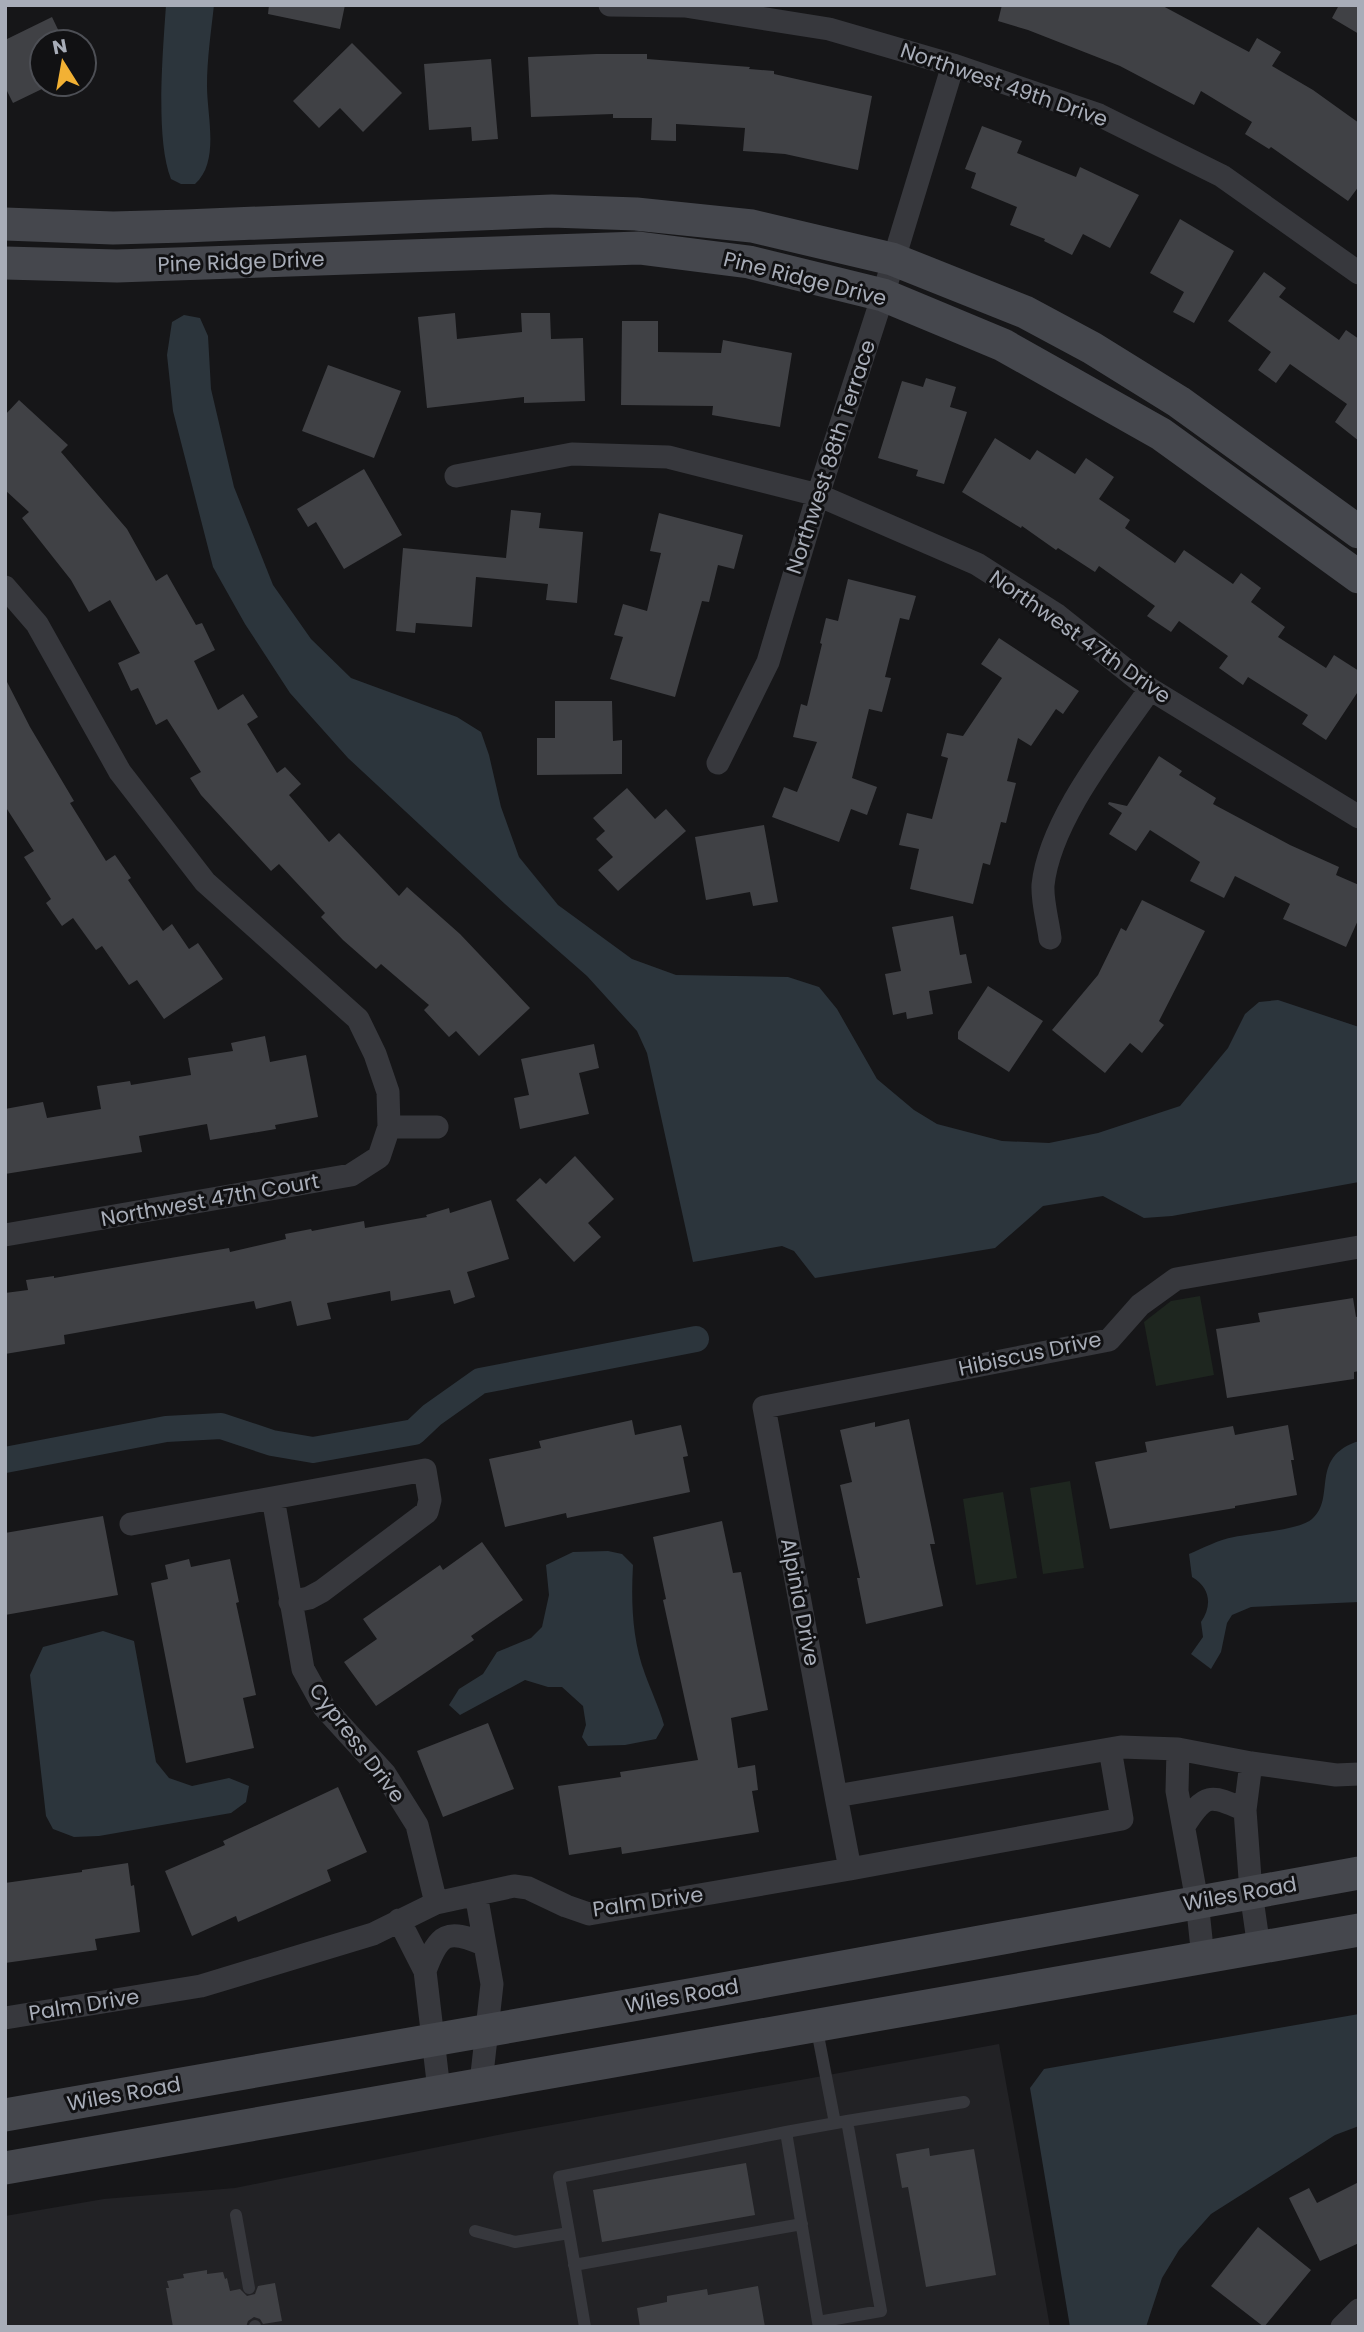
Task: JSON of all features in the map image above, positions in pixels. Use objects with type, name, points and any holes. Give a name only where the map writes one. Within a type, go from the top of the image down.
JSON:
[{"type":"street","name":"Northwest 49th Drive","points":[[610,5],[685,6],[829,29],[953,65],[1099,115],[1222,176],[1359,273]]},
{"type":"street","name":"Northwest 88th Terrace","points":[[718,763],[768,662],[953,65]]},
{"type":"street","name":"Pine Ridge Drive","points":[[5,224],[125,228],[566,211],[636,214],[752,226],[892,259],[1025,312],[1092,348],[1179,402],[1359,532]]},
{"type":"street","name":"Pine Ridge Drive","points":[[5,263],[117,266],[639,248],[750,262],[883,295],[1003,345],[1161,434],[1359,577]]},
{"type":"street","name":"Northwest 47th Drive","points":[[456,477],[572,454],[668,457],[818,495],[977,565],[1057,615],[1150,689],[1359,817]]},
{"type":"street","points":[[5,587],[37,624],[120,772],[205,882],[358,1019],[375,1054],[388,1092],[389,1127],[437,1127]]},
{"type":"street","points":[[1050,938],[1043,886],[1055,836],[1091,776],[1150,689]]},
{"type":"street","name":"Northwest 47th Court","points":[[5,1236],[351,1175],[379,1157],[389,1127]]},
{"type":"street","name":"Hibiscus Drive","points":[[764,1407],[1109,1340],[1140,1305],[1176,1279],[1359,1247]]},
{"type":"street","name":"Alpinia Drive","points":[[764,1407],[836,1796]]},
{"type":"street","points":[[131,1524],[425,1471],[430,1500],[427,1512],[322,1591],[309,1598],[290,1602]]},
{"type":"street","name":"Cypress Drive","points":[[273,1499],[303,1669],[324,1707],[385,1774],[417,1825],[436,1903]]},
{"type":"street","points":[[850,1869],[836,1796],[1121,1747],[1178,1749],[1336,1775],[1359,1773]]},
{"type":"street","name":"Palm Drive","points":[[5,2018],[201,1986],[373,1934],[436,1903],[514,1886],[528,1888],[589,1914],[1122,1819],[1110,1749]]},
{"type":"street","points":[[1178,1749],[1177,1791],[1198,1902],[1203,1958]]},
{"type":"street","points":[[1251,1763],[1245,1810],[1251,1892],[1259,1948]]},
{"type":"street","points":[[1184,1826],[1197,1806],[1212,1799],[1222,1800],[1245,1810]]},
{"type":"street","name":"Wiles Road","points":[[5,2115],[487,2031],[1359,1873]]},
{"type":"street","points":[[476,1894],[492,1984],[481,2083]]},
{"type":"street","points":[[399,1920],[425,1971],[439,2090]]},
{"type":"street","points":[[5,2168],[1359,1930]]},
{"type":"street","points":[[425,1971],[438,1943],[449,1936],[462,1934],[485,1945]]},
{"type":"lane","points":[[786,2132],[818,2324],[881,2311],[841,2122],[816,2025]]},
{"type":"lane","points":[[585,2327],[559,2177],[786,2132],[964,2102]]},
{"type":"lane","points":[[236,2215],[248,2288]]},
{"type":"lane","points":[[574,2265],[802,2224]]},
{"type":"lane","points":[[475,2231],[515,2242],[569,2233]]},
{"type":"shaded area","points":[[166,5],[214,5],[207,76],[210,151],[203,175],[195,184],[181,184],[171,179],[166,162],[161,94]]},
{"type":"shaded area","points":[[184,315],[200,318],[208,336],[211,389],[234,487],[273,585],[311,639],[351,678],[457,717],[481,732],[501,807],[519,857],[558,905],[632,959],[676,975],[788,977],[819,987],[837,1009],[877,1079],[914,1110],[937,1124],[1002,1141],[1049,1143],[1098,1133],[1180,1106],[1228,1048],[1245,1014],[1259,1002],[1278,1000],[1359,1027],[1359,1182],[1172,1216],[1144,1218],[1103,1196],[1043,1206],[995,1248],[815,1278],[794,1251],[782,1246],[693,1262],[647,1053],[637,1031],[587,976],[348,758],[290,693],[245,624],[213,567],[173,411],[167,355],[172,322]]},
{"type":"shaded area","points":[[1200,1296],[1214,1375],[1156,1386],[1144,1322],[1171,1301]]},
{"type":"shaded area","points":[[1359,1441],[1359,1602],[1251,1607],[1232,1615],[1227,1623],[1221,1652],[1211,1669],[1191,1654],[1203,1637],[1201,1622],[1207,1610],[1208,1598],[1203,1586],[1192,1577],[1189,1554],[1228,1538],[1306,1523],[1319,1510],[1328,1467],[1334,1457],[1343,1448]]},
{"type":"shaded area","points":[[1070,1481],[1084,1568],[1043,1574],[1030,1488]]},
{"type":"shaded area","points":[[1003,1492],[1017,1578],[976,1585],[963,1499]]},
{"type":"shaded area","points":[[608,1551],[622,1554],[633,1565],[632,1607],[637,1647],[664,1725],[656,1739],[625,1745],[588,1746],[582,1737],[586,1725],[583,1706],[562,1687],[548,1687],[525,1680],[460,1715],[449,1705],[459,1689],[483,1674],[497,1652],[531,1638],[542,1627],[549,1595],[546,1565],[573,1552]]},
{"type":"shaded area","points":[[103,1631],[134,1641],[156,1762],[169,1778],[192,1786],[229,1778],[249,1786],[246,1802],[231,1813],[99,1836],[74,1837],[53,1829],[46,1816],[30,1675],[43,1647]]},
{"type":"shaded area","points":[[1359,2014],[1359,2126],[1335,2135],[1211,2214],[1179,2250],[1162,2278],[1146,2327],[1070,2327],[1030,2088],[1044,2069]]},
{"type":"shaded area","points":[[999,2044],[1050,2327],[5,2327],[5,2216],[104,2199],[235,2188],[513,2132]]},
{"type":"building","points":[[269,5],[345,5],[340,29],[268,14]]},
{"type":"building","points":[[1002,5],[1161,5],[1249,52],[1257,38],[1281,52],[1272,66],[1313,90],[1359,123],[1359,186],[1348,201],[1271,147],[1269,149],[1245,134],[1252,122],[1201,91],[1194,105],[1120,66],[998,21]]},
{"type":"building","points":[[1339,5],[1359,5],[1359,34],[1332,18]]},
{"type":"building","points":[[52,17],[57,28],[30,28]]},
{"type":"building","points":[[28,29],[28,96],[13,103],[5,87],[5,40]]},
{"type":"building","points":[[352,43],[402,93],[363,132],[340,108],[319,128],[293,101]]},
{"type":"building","points":[[647,54],[647,59],[750,67],[749,69],[774,71],[774,74],[872,96],[858,170],[785,154],[743,151],[745,128],[676,124],[676,141],[651,140],[652,118],[613,118],[613,114],[531,117],[528,57]]},
{"type":"building","points":[[491,59],[498,139],[472,141],[471,127],[429,130],[424,64]]},
{"type":"building","points":[[982,126],[1022,141],[1017,153],[1076,177],[1080,167],[1139,195],[1110,248],[1083,234],[1072,255],[1044,241],[1045,239],[1010,225],[1017,207],[971,188],[976,173],[965,169]]},
{"type":"building","points":[[1180,219],[1234,251],[1194,323],[1173,312],[1184,292],[1150,273]]},
{"type":"building","points":[[1264,272],[1286,288],[1279,297],[1339,340],[1346,330],[1359,339],[1359,441],[1335,422],[1347,404],[1290,364],[1276,383],[1258,370],[1271,352],[1228,321]]},
{"type":"building","points":[[455,313],[457,339],[522,332],[521,313],[550,313],[551,339],[583,338],[585,401],[524,403],[524,397],[427,408],[418,317]]},
{"type":"building","points":[[622,321],[658,321],[658,352],[721,353],[723,340],[792,353],[780,427],[712,415],[713,406],[621,405]]},
{"type":"building","points":[[328,365],[401,391],[374,458],[302,431]]},
{"type":"building","points":[[926,378],[956,387],[950,407],[967,412],[944,484],[916,476],[918,470],[878,458],[902,381],[923,387]]},
{"type":"building","points":[[19,400],[68,445],[61,452],[127,529],[156,581],[167,574],[196,625],[202,623],[215,650],[194,661],[218,710],[243,694],[258,717],[247,724],[277,773],[285,767],[301,784],[289,795],[329,842],[339,833],[399,896],[407,887],[460,934],[530,1008],[479,1056],[456,1031],[449,1037],[424,1010],[429,1005],[381,964],[376,969],[343,940],[321,917],[325,913],[279,864],[271,871],[201,795],[190,778],[201,772],[167,719],[156,725],[138,688],[131,691],[118,663],[140,653],[110,600],[89,612],[71,580],[22,518],[29,512],[5,490],[5,415]]},
{"type":"building","points":[[995,438],[1030,460],[1037,450],[1075,474],[1086,458],[1114,477],[1099,499],[1130,520],[1125,528],[1175,563],[1184,550],[1233,584],[1241,573],[1261,588],[1251,602],[1285,627],[1278,637],[1326,668],[1334,655],[1359,671],[1359,690],[1326,740],[1302,724],[1308,715],[1248,677],[1243,685],[1219,668],[1228,656],[1179,621],[1171,632],[1147,616],[1155,606],[1099,566],[1095,572],[962,492]]},
{"type":"building","points":[[364,469],[402,535],[344,569],[316,522],[308,527],[297,509]]},
{"type":"building","points":[[511,510],[541,513],[539,528],[583,532],[577,603],[546,600],[548,584],[476,577],[472,627],[416,623],[415,633],[396,631],[403,548],[506,558]]},
{"type":"building","points":[[659,513],[743,535],[734,569],[718,565],[709,602],[702,601],[675,697],[610,679],[623,637],[614,635],[623,604],[647,611],[661,553],[650,551]]},
{"type":"building","points":[[848,579],[916,596],[909,620],[900,618],[885,677],[891,678],[882,712],[869,709],[852,778],[877,787],[867,815],[851,809],[839,842],[772,817],[784,787],[797,792],[817,742],[793,737],[801,704],[807,706],[826,618],[838,621]]},
{"type":"building","points":[[999,638],[1079,691],[1063,714],[1056,709],[1031,746],[1018,738],[1007,781],[1016,783],[1006,823],[1001,822],[990,865],[983,863],[973,904],[910,889],[919,849],[899,845],[907,813],[932,819],[948,758],[941,756],[947,733],[963,736],[1002,678],[981,664]]},
{"type":"building","points":[[5,678],[30,727],[74,801],[70,803],[106,861],[115,855],[131,878],[128,880],[163,931],[172,924],[189,949],[198,943],[223,979],[164,1019],[137,980],[129,985],[102,946],[96,950],[73,918],[62,926],[46,903],[51,899],[24,857],[34,851],[5,806]]},
{"type":"building","points":[[555,701],[612,701],[613,741],[622,740],[622,774],[537,775],[537,738],[555,738]]},
{"type":"building","points":[[1159,756],[1182,771],[1179,775],[1216,798],[1213,804],[1290,845],[1339,867],[1336,875],[1359,885],[1359,918],[1346,947],[1283,919],[1290,904],[1235,876],[1224,898],[1190,881],[1200,862],[1150,830],[1136,851],[1109,834],[1122,813],[1108,804],[1109,802],[1127,806]]},
{"type":"building","points":[[627,788],[655,819],[666,809],[686,831],[618,891],[598,870],[613,857],[596,839],[605,831],[593,818]]},
{"type":"building","points":[[764,825],[778,902],[753,906],[750,892],[706,900],[695,837]]},
{"type":"building","points":[[1142,900],[1205,931],[1159,1021],[1164,1025],[1142,1053],[1130,1043],[1105,1073],[1052,1030],[1098,975],[1121,928],[1126,931]]},
{"type":"building","points":[[953,916],[960,955],[966,954],[972,983],[929,991],[933,1014],[907,1019],[906,1012],[893,1015],[885,974],[901,971],[892,927]]},
{"type":"building","points":[[988,986],[1043,1021],[1009,1072],[958,1039],[958,1032]]},
{"type":"building","points":[[265,1036],[270,1062],[306,1055],[318,1117],[275,1125],[276,1129],[210,1140],[207,1124],[139,1136],[142,1152],[5,1174],[5,1109],[43,1102],[47,1118],[101,1109],[97,1086],[130,1081],[131,1085],[191,1075],[188,1058],[233,1051],[231,1043]]},
{"type":"building","points":[[594,1044],[599,1068],[579,1073],[589,1114],[520,1129],[514,1098],[529,1095],[521,1059]]},
{"type":"building","points":[[575,1156],[614,1199],[588,1223],[601,1237],[574,1262],[516,1200],[540,1178],[546,1184]]},
{"type":"building","points":[[491,1200],[509,1259],[467,1272],[475,1297],[454,1304],[450,1290],[391,1301],[390,1291],[327,1303],[331,1319],[297,1326],[291,1301],[256,1309],[254,1301],[64,1335],[65,1344],[5,1354],[5,1293],[28,1290],[26,1280],[54,1278],[229,1248],[230,1252],[286,1239],[285,1234],[364,1221],[365,1228],[427,1217],[426,1215],[449,1208],[450,1213]]},
{"type":"building","points":[[1353,1298],[1356,1317],[1359,1316],[1359,1371],[1354,1372],[1354,1379],[1227,1398],[1216,1329],[1260,1322],[1258,1313]]},
{"type":"building","points":[[909,1419],[935,1544],[930,1544],[943,1606],[866,1624],[857,1578],[860,1578],[840,1485],[852,1482],[840,1430],[875,1422],[875,1427]]},
{"type":"building","points":[[632,1420],[635,1435],[681,1425],[688,1456],[683,1457],[690,1492],[567,1518],[566,1513],[505,1527],[489,1459],[541,1448],[539,1441]]},
{"type":"building","points":[[1288,1425],[1297,1495],[1110,1529],[1095,1462],[1147,1452],[1145,1442],[1233,1426],[1235,1435]]},
{"type":"building","points":[[103,1516],[118,1595],[5,1615],[5,1533]]},
{"type":"building","points":[[722,1521],[733,1573],[741,1572],[768,1710],[731,1718],[738,1768],[755,1765],[758,1790],[752,1791],[759,1832],[622,1854],[621,1847],[569,1855],[558,1786],[621,1777],[620,1772],[698,1760],[663,1600],[666,1599],[653,1537]]},
{"type":"building","points":[[482,1542],[523,1600],[471,1636],[474,1640],[376,1706],[344,1662],[377,1639],[363,1619],[440,1565],[443,1570]]},
{"type":"building","points":[[189,1559],[191,1567],[230,1559],[239,1602],[236,1603],[256,1695],[243,1698],[254,1748],[186,1763],[151,1583],[168,1579],[165,1565]]},
{"type":"building","points":[[488,1723],[514,1789],[443,1817],[417,1751]]},
{"type":"building","points":[[338,1787],[367,1852],[327,1870],[331,1881],[238,1922],[236,1916],[192,1936],[165,1871],[225,1845],[223,1841]]},
{"type":"building","points":[[128,1863],[131,1886],[134,1885],[140,1932],[95,1939],[97,1950],[5,1963],[5,1883]]},
{"type":"building","points":[[929,2148],[930,2156],[974,2149],[996,2275],[926,2287],[908,2187],[902,2188],[896,2154]]},
{"type":"building","points":[[746,2163],[755,2215],[602,2242],[593,2190]]},
{"type":"building","points":[[1359,2182],[1359,2243],[1320,2261],[1289,2198],[1309,2188],[1317,2203]]},
{"type":"building","points":[[1258,2227],[1311,2270],[1264,2327],[1211,2286]]},
{"type":"building","points":[[207,2270],[207,2274],[223,2272],[230,2291],[240,2289],[247,2296],[255,2294],[258,2286],[275,2283],[282,2321],[263,2324],[260,2319],[254,2317],[248,2321],[246,2327],[173,2327],[167,2281],[184,2278],[183,2274]]},
{"type":"building","points":[[758,2286],[765,2327],[640,2327],[637,2308],[667,2302],[667,2296],[707,2289],[708,2295]]},
{"type":"waterway","points":[[5,1460],[166,1429],[221,1426],[272,1443],[313,1450],[414,1432],[432,1415],[480,1381],[696,1339]]}]
